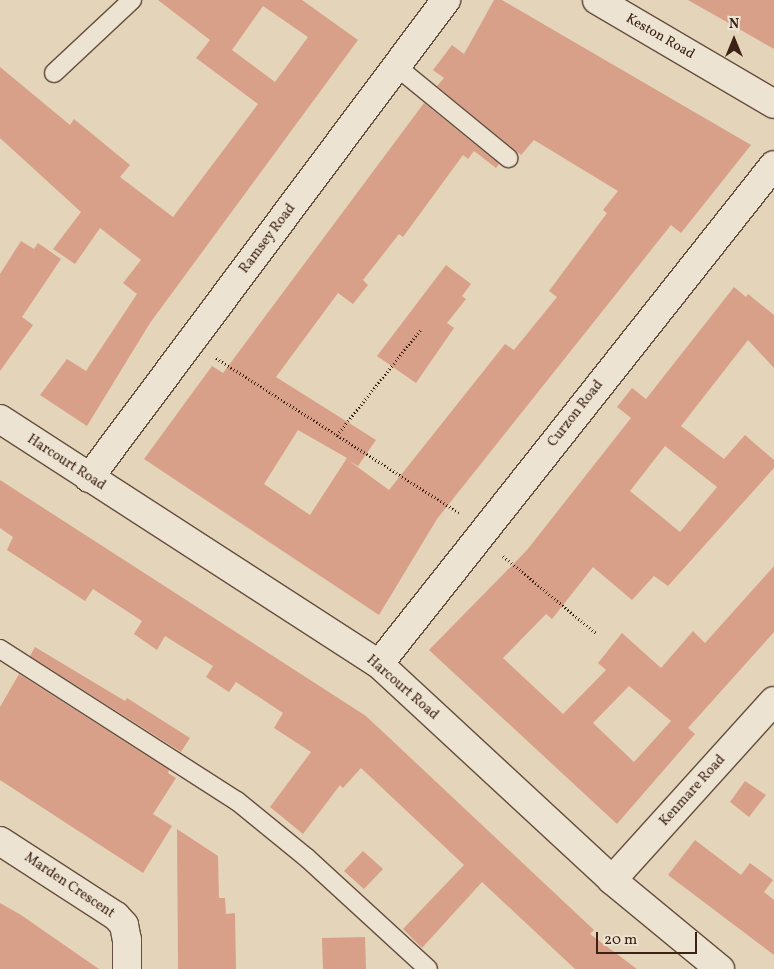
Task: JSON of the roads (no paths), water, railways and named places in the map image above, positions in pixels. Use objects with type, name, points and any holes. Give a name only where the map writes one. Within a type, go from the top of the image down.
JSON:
[{"type":"street","name":"Ramsey Road","points":[[89,478],[446,0]]},
{"type":"street","name":"Keston Road","points":[[597,0],[774,104]]},
{"type":"street","name":"Curzon Road","points":[[379,664],[774,165]]},
{"type":"street","name":"Harcourt Road","points":[[0,419],[379,664],[612,880],[720,969]]},
{"type":"street","name":"Kenmare Road","points":[[612,880],[774,701]]},
{"type":"street","name":"Marden Crescent","points":[[0,840],[116,916],[124,925],[127,940],[128,969]]},
{"type":"lane","points":[[54,73],[132,0]]},
{"type":"lane","points":[[396,67],[508,158]]},
{"type":"lane","points":[[0,649],[237,801],[307,858],[428,969]]}]
